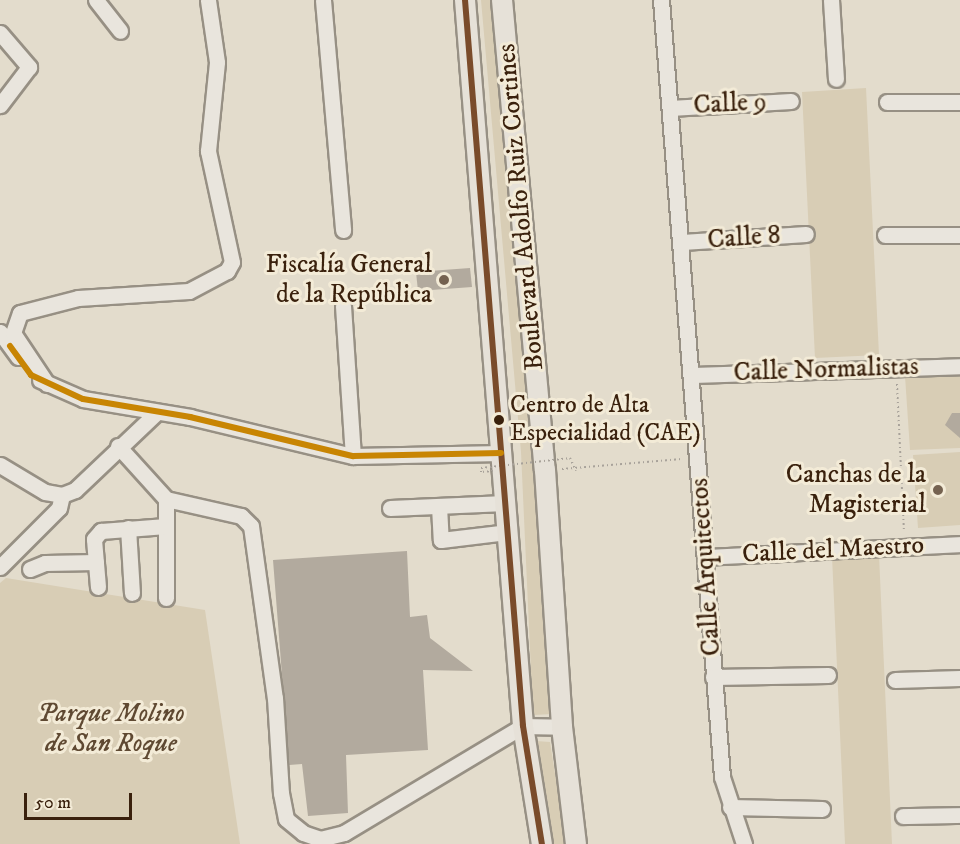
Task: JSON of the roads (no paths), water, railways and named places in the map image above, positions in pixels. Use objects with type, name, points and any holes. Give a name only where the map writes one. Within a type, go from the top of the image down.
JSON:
[{"type":"main road","name":"Boulevard Adolfo Ruiz Cortines","points":[[465,0],[497,462],[505,503],[523,726],[542,844]]},
{"type":"main road","name":"Boulevard Adolfo Ruiz Cortines","points":[[502,0],[545,470],[562,727],[576,844]]},
{"type":"street","points":[[96,0],[120,31]]},
{"type":"street","points":[[47,384],[13,333],[20,313],[78,298],[189,291],[227,271],[232,251],[208,151],[217,62],[208,0]]},
{"type":"street","points":[[323,0],[343,230]]},
{"type":"street","name":"Calle Arquitectos","points":[[661,0],[693,375],[722,777],[744,844]]},
{"type":"street","points":[[831,0],[836,79]]},
{"type":"street","points":[[0,33],[29,67],[0,105]]},
{"type":"street","name":"Calle 9","points":[[670,108],[790,100]]},
{"type":"street","points":[[887,102],[960,102]]},
{"type":"street","name":"Calle 8","points":[[682,242],[806,234]]},
{"type":"street","points":[[885,235],[960,235]]},
{"type":"street","points":[[343,306],[353,456]]},
{"type":"street","points":[[0,332],[31,375],[83,399],[156,412],[353,456],[497,462]]},
{"type":"street","name":"Calle Normalistas","points":[[693,375],[960,366]]},
{"type":"street","points":[[0,553],[75,490],[118,446],[156,412]]},
{"type":"street","points":[[118,446],[166,499],[241,516],[251,526],[275,698],[281,793],[286,819],[303,833],[320,839],[344,833],[523,726],[562,727]]},
{"type":"street","points":[[0,465],[60,502]]},
{"type":"street","points":[[166,499],[166,598]]},
{"type":"street","points":[[0,567],[60,502]]},
{"type":"street","points":[[390,508],[505,503]]},
{"type":"street","points":[[439,506],[441,540],[507,532]]},
{"type":"street","points":[[98,587],[94,539],[101,531],[166,526]]},
{"type":"street","points":[[128,528],[132,593]]},
{"type":"street","name":"Calle del Maestro","points":[[705,557],[960,544]]},
{"type":"street","points":[[30,569],[45,562],[96,562]]},
{"type":"street","points":[[713,677],[828,675]]},
{"type":"street","points":[[895,680],[960,678]]},
{"type":"street","points":[[730,807],[822,809]]},
{"type":"street","points":[[903,816],[960,815]]},
{"type":"place","name":"Fiscalía General de la República","points":[[444,280]]},
{"type":"place","name":"Centro de Alta Especialidad (CAE)","points":[[499,420]]},
{"type":"place","name":"Canchas de la Magisterial","points":[[938,490]]},
{"type":"park label","name":"Parque Molino de San Roque","points":[[111,729]]}]
